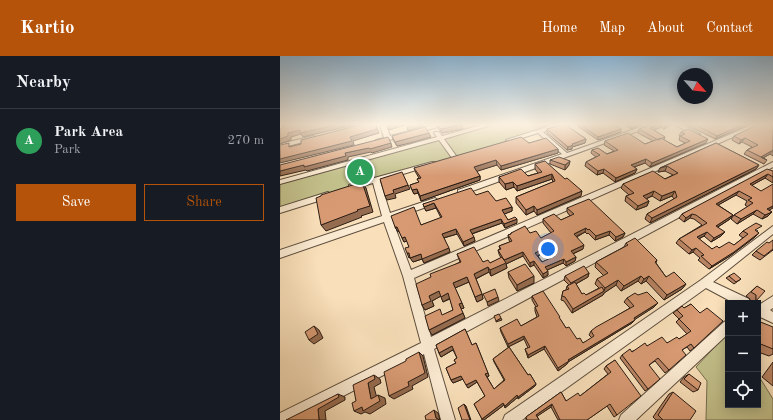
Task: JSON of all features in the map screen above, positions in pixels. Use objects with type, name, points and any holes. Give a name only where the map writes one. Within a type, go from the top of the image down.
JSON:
[{"type":"street","points":[[280,146],[296,142]]},
{"type":"street","points":[[280,182],[426,142]]},
{"type":"street","points":[[280,210],[450,158],[443,142]]},
{"type":"street","points":[[551,142],[566,155]]},
{"type":"street","points":[[456,194],[603,142]]},
{"type":"street","points":[[408,276],[716,142]]},
{"type":"street","points":[[282,420],[767,168]]},
{"type":"street","points":[[376,180],[387,218],[408,276],[448,420]]},
{"type":"street","points":[[280,254],[441,199]]},
{"type":"street","points":[[510,420],[705,283],[773,229]]},
{"type":"street","points":[[705,283],[739,300]]},
{"type":"street","points":[[761,309],[773,301]]},
{"type":"street","points":[[761,311],[773,318]]},
{"type":"street","points":[[626,420],[725,329]]},
{"type":"shaded area","points":[[426,142],[504,142],[280,210],[280,182]]},
{"type":"shaded area","points":[[725,336],[725,408],[761,408],[761,380],[773,399],[773,420],[706,420],[707,381],[696,367]]},
{"type":"building","points":[[301,142],[348,142],[280,159],[280,145],[289,143],[289,147],[301,144]]},
{"type":"building","points":[[369,142],[391,143],[370,149],[345,153],[346,156],[304,167],[304,165],[280,171],[280,165]]},
{"type":"building","points":[[504,142],[550,142],[558,149],[501,166],[496,160],[474,167],[480,176],[420,196],[417,189],[412,190],[410,185],[419,182],[417,179],[421,178],[414,168]]},
{"type":"building","points":[[562,142],[578,142],[572,144],[573,145],[568,147]]},
{"type":"building","points":[[606,142],[642,142],[645,144],[650,142],[668,142],[677,147],[688,142],[701,142],[652,163],[646,159],[631,165],[637,169],[616,178],[604,169],[598,171],[586,162],[600,155],[592,150],[598,148],[607,154],[618,150]]},
{"type":"building","points":[[752,142],[773,142],[773,150],[761,157],[747,150],[758,145]]},
{"type":"building","points":[[716,143],[759,165],[652,218],[647,214],[677,197],[675,191],[662,196],[654,191],[643,196],[649,201],[638,206],[626,196],[634,193],[623,184],[653,171],[665,179],[678,173],[667,166],[660,168]]},
{"type":"building","points":[[559,157],[570,161],[565,165],[550,160]]},
{"type":"building","points":[[545,161],[565,179],[567,178],[582,191],[537,210],[534,206],[526,210],[516,197],[555,181],[552,174],[517,186],[513,182],[505,184],[499,177],[521,169],[528,176],[542,172],[535,164]]},
{"type":"building","points":[[767,169],[773,171],[773,177],[768,174],[750,184],[761,191],[773,184],[773,206],[767,209],[772,212],[765,215],[757,210],[741,219],[734,215],[753,203],[748,200],[752,198],[739,191],[716,204],[733,215],[716,226],[725,232],[714,238],[707,232],[697,237],[712,249],[717,246],[719,248],[729,242],[734,245],[748,234],[743,231],[756,223],[762,226],[755,230],[759,233],[712,266],[701,256],[704,255],[696,248],[692,250],[679,239],[707,223],[696,215],[692,214],[686,218],[682,214]]},
{"type":"building","points":[[402,172],[408,185],[393,190],[394,193],[385,196],[380,179]]},
{"type":"building","points":[[362,182],[370,206],[321,225],[316,198]]},
{"type":"building","points":[[471,188],[476,195],[488,191],[496,201],[506,198],[512,207],[502,210],[508,220],[515,217],[517,219],[504,224],[501,219],[470,230],[474,237],[463,242],[456,229],[442,234],[449,248],[422,259],[421,254],[410,258],[409,253],[407,253],[405,248],[409,247],[405,237],[402,238],[397,227],[395,227],[391,216],[414,207],[421,225],[442,217],[434,203],[424,207],[423,204]]},
{"type":"building","points":[[589,199],[625,233],[616,237],[610,231],[596,236],[586,228],[574,234],[584,245],[571,251],[576,257],[566,262],[564,259],[545,267],[548,271],[543,274],[534,261],[530,263],[523,252],[504,260],[498,250],[501,249],[499,246],[512,241],[508,235],[525,226],[530,233],[536,231],[541,238],[554,231],[543,219],[554,214],[561,220],[574,214],[567,208]],"holes":[[[548,247],[555,256],[542,262],[535,253]]]},
{"type":"building","points":[[635,238],[657,260],[655,262],[666,277],[674,272],[686,284],[667,295],[649,276],[644,279],[641,276],[624,286],[618,280],[605,288],[597,279],[608,273],[596,262],[628,245],[626,243]]},
{"type":"building","points":[[773,240],[773,249],[764,256],[756,251],[767,242],[769,243]]},
{"type":"building","points":[[474,247],[483,262],[488,260],[490,263],[502,257],[506,263],[490,270],[488,267],[474,274],[482,294],[475,297],[467,277],[453,283],[462,303],[459,304],[463,313],[429,330],[425,316],[440,309],[442,315],[453,310],[448,293],[441,297],[439,291],[429,296],[431,301],[422,305],[416,284],[431,277],[430,274],[461,262],[457,254]]},
{"type":"building","points":[[525,264],[534,276],[517,285],[508,272]]},
{"type":"building","points":[[584,266],[589,273],[571,283],[565,276]]},
{"type":"building","points":[[734,273],[741,279],[736,282],[729,276]]},
{"type":"building","points":[[575,282],[582,294],[584,293],[586,295],[602,287],[604,291],[573,309],[565,297],[562,296],[563,291],[569,289],[567,286]]},
{"type":"building","points":[[757,286],[765,291],[757,300],[756,295],[751,292]]},
{"type":"building","points":[[495,289],[498,297],[487,302],[483,294]]},
{"type":"building","points":[[543,291],[566,328],[569,327],[577,339],[580,338],[583,343],[594,336],[591,331],[596,327],[634,306],[627,298],[635,293],[638,295],[647,292],[658,303],[634,318],[635,320],[568,360],[569,361],[558,368],[545,346],[528,355],[525,349],[530,347],[524,336],[508,344],[500,328],[517,319],[521,326],[539,316],[535,307],[538,306],[532,296]]},
{"type":"building","points":[[691,304],[700,313],[707,308],[723,321],[694,348],[691,344],[682,350],[686,355],[669,370],[658,358],[649,365],[660,379],[648,389],[622,355],[630,349],[632,352],[645,343],[647,346],[662,337],[667,343],[677,337],[679,339],[691,331],[679,319],[683,316],[677,310],[682,306],[684,308]]},
{"type":"building","points":[[499,314],[501,318],[496,321],[494,316]]},
{"type":"building","points":[[761,322],[773,327],[773,349],[761,344]]},
{"type":"building","points":[[314,326],[318,334],[309,340],[305,332]]},
{"type":"building","points":[[465,329],[472,345],[476,343],[488,373],[485,374],[494,389],[505,380],[493,359],[509,347],[536,384],[518,397],[517,395],[505,406],[503,403],[482,419],[474,404],[485,396],[476,380],[466,385],[461,376],[451,380],[446,368],[456,363],[454,360],[457,358],[452,346],[439,353],[436,345]]},
{"type":"building","points":[[419,352],[425,373],[408,382],[409,386],[389,396],[384,372],[406,361],[406,359]]},
{"type":"building","points":[[615,360],[641,396],[617,415],[610,404],[587,420],[560,420],[552,404],[536,415],[539,420],[527,420],[526,417],[561,392],[566,401],[578,393],[580,396],[611,372],[606,366]]},
{"type":"building","points":[[689,374],[701,383],[698,390],[684,379]]},
{"type":"building","points":[[374,375],[375,379],[368,383],[371,399],[378,395],[380,401],[363,411],[362,407],[354,411],[352,403],[356,401],[353,385]]},
{"type":"building","points":[[673,392],[696,411],[690,420],[663,420],[658,415]]},
{"type":"building","points":[[338,394],[339,397],[318,409],[319,420],[286,420]]},
{"type":"building","points":[[464,404],[470,420],[462,420],[458,408]]},
{"type":"building","points":[[434,410],[436,418],[439,420],[426,420],[425,416]]},
{"type":"place","name":"Park Area","points":[[360,172]]}]
